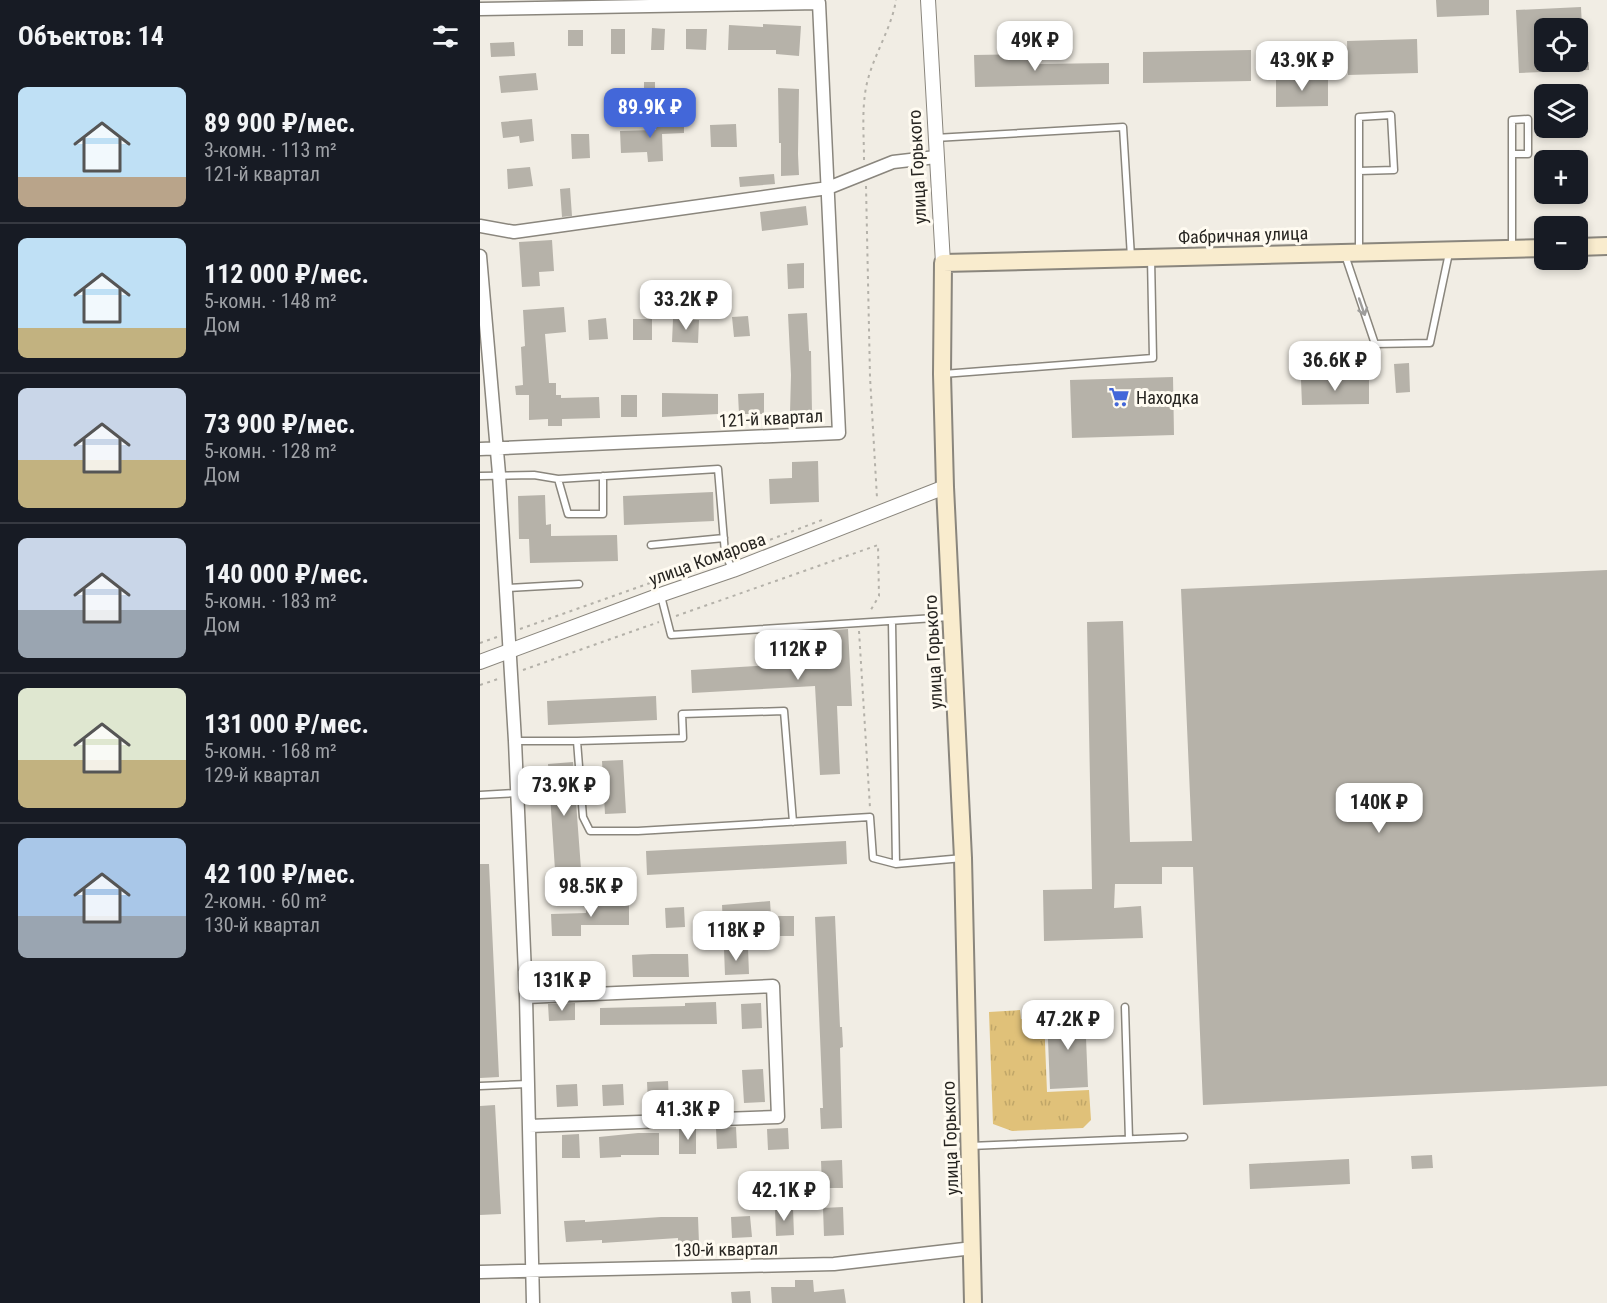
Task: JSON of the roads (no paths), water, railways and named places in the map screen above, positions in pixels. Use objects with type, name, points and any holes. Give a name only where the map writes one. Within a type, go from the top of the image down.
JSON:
[{"type":"main road","points":[[1588,247],[1607,246]]},
{"type":"main road","name":"Фабричная улица","points":[[943,263],[1534,248]]},
{"type":"main road","name":"улица Горького","points":[[943,263],[942,374],[945,487],[963,858],[973,1303]]},
{"type":"street","name":"улица Горького","points":[[928,0],[943,263]]},
{"type":"street","name":"121-й квартал","points":[[480,9],[819,3],[838,433],[496,448]]},
{"type":"street","points":[[480,226],[514,232],[828,188],[893,162],[936,157]]},
{"type":"street","points":[[480,256],[499,474],[515,741],[526,997],[533,1303]]},
{"type":"street","points":[[480,449],[496,448]]},
{"type":"street","name":"улица Комарова","points":[[480,662],[733,570],[945,487]]},
{"type":"street","points":[[526,997],[772,986],[778,1117],[529,1126]]},
{"type":"street","name":"130-й квартал","points":[[482,1270],[834,1264],[973,1248]]},
{"type":"lane","points":[[1359,171],[1394,170],[1391,115],[1359,117],[1359,171],[1351,252],[1375,344],[1430,343],[1450,249]]},
{"type":"lane","points":[[1512,154],[1528,154],[1528,119],[1512,120],[1512,154],[1512,248]]},
{"type":"lane","points":[[935,138],[1124,127],[1131,258]]},
{"type":"lane","points":[[942,374],[1153,358],[1151,257]]},
{"type":"lane","points":[[480,476],[534,475],[558,479],[718,469],[726,556],[733,570]]},
{"type":"lane","points":[[558,479],[568,514],[603,514],[603,476]]},
{"type":"lane","points":[[651,545],[724,538]]},
{"type":"lane","points":[[506,588],[579,584]]},
{"type":"lane","points":[[660,595],[671,635],[950,617]]},
{"type":"lane","points":[[892,622],[896,864]]},
{"type":"lane","points":[[515,741],[683,738],[682,714],[784,711],[793,822]]},
{"type":"lane","points":[[577,741],[584,817],[590,831],[638,831],[870,817],[873,858],[896,864],[963,858]]},
{"type":"lane","points":[[480,795],[517,793]]},
{"type":"lane","points":[[1125,1007],[1129,1139]]},
{"type":"lane","points":[[480,1086],[528,1084]]},
{"type":"lane","points":[[970,1146],[1184,1137]]},
{"type":"place","name":"Находка","points":[[1119,397]]}]
